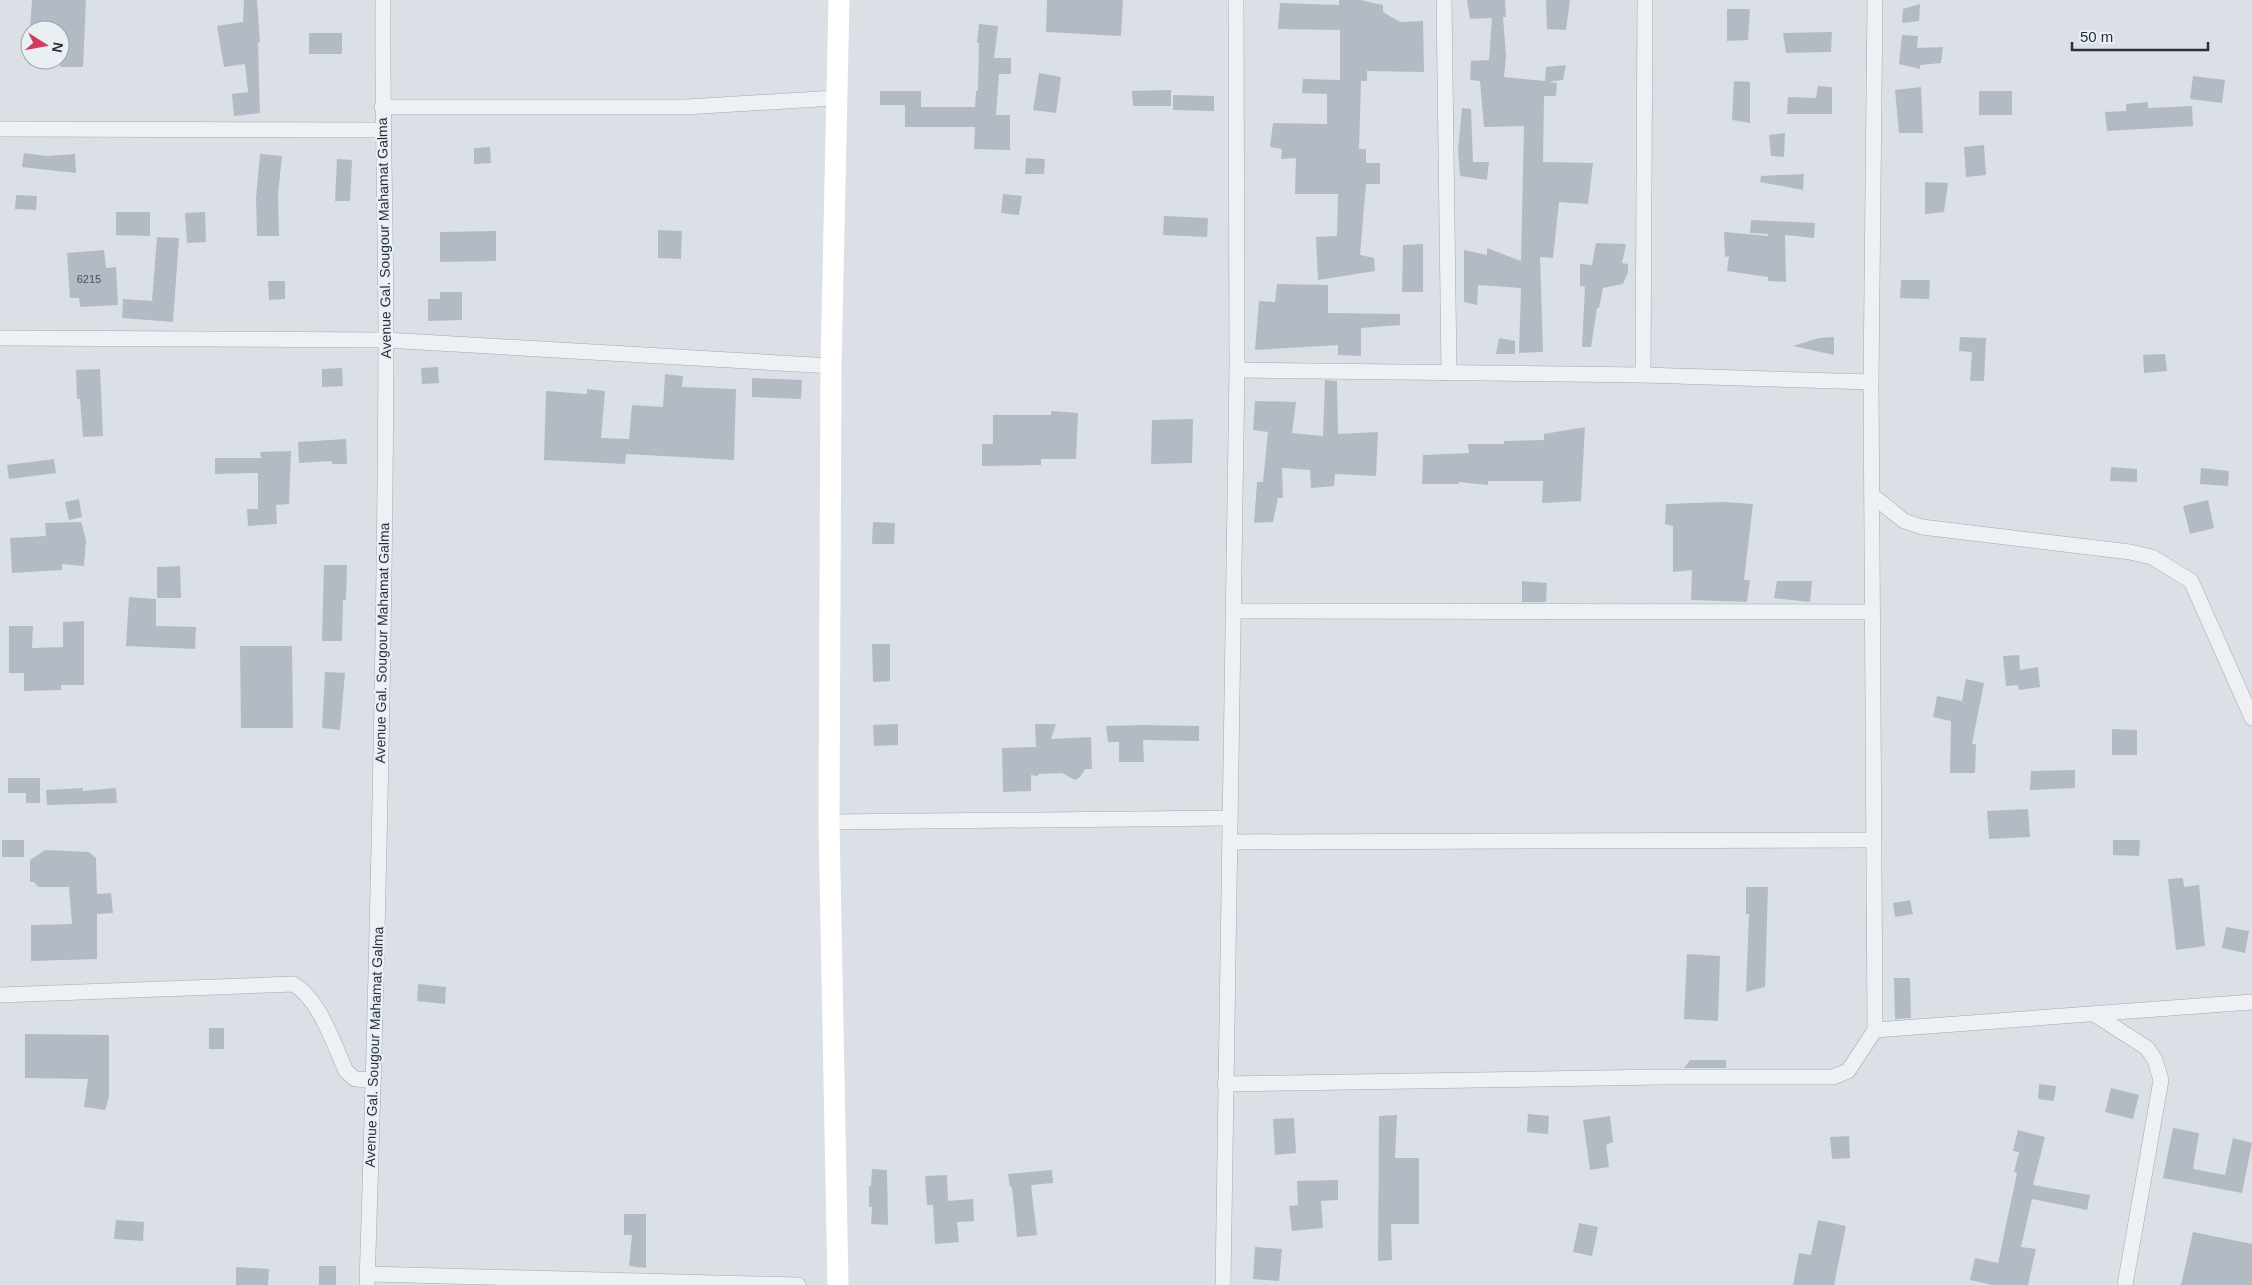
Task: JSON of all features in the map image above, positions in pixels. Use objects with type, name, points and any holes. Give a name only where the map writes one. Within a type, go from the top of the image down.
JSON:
[{"type":"main road","points":[[838,1285],[829,822],[831,366],[839,0]]},
{"type":"street","name":"Avenue Gal. Sougour Mahamat Galma","points":[[367,1279],[374,1080],[386,340],[382,130],[383,0]]},
{"type":"street","points":[[1223,1285],[1237,370],[1236,0]]},
{"type":"street","points":[[1444,0],[1449,373]]},
{"type":"street","points":[[1643,375],[1645,0]]},
{"type":"street","points":[[1225,1084],[1833,1077],[1848,1071],[1874,1030],[1871,382],[1875,0]]},
{"type":"street","points":[[382,107],[686,106],[836,98]]},
{"type":"street","points":[[0,129],[382,130]]},
{"type":"street","points":[[0,338],[386,340],[831,366]]},
{"type":"street","points":[[1237,370],[1643,375],[1871,382]]},
{"type":"street","points":[[1872,495],[1904,521],[1922,527],[2130,552],[2152,557],[2170,567],[2191,581],[2252,718]]},
{"type":"street","points":[[1234,611],[1872,612]]},
{"type":"street","points":[[829,822],[1230,818]]},
{"type":"street","points":[[1230,842],[1874,840]]},
{"type":"street","points":[[0,995],[293,984],[305,991],[314,1002],[346,1071],[356,1079],[374,1080]]},
{"type":"street","points":[[1874,1030],[2252,1002]]},
{"type":"street","points":[[2094,1014],[2147,1048],[2154,1060],[2160,1080],[2125,1285]]},
{"type":"street","points":[[367,1279],[798,1285]]},
{"type":"building","points":[[32,0],[86,0],[83,67],[70,67],[70,20],[31,20]]},
{"type":"building","points":[[244,0],[257,0],[260,42],[258,43],[260,113],[234,116],[232,94],[248,92],[245,64],[224,67],[217,26],[243,22]]},
{"type":"building","points":[[1047,0],[1123,0],[1121,36],[1046,32]]},
{"type":"building","points":[[1339,0],[1360,0],[1383,5],[1383,12],[1400,22],[1423,21],[1424,72],[1367,71],[1367,81],[1361,81],[1359,149],[1366,149],[1366,163],[1380,163],[1380,184],[1366,184],[1360,255],[1374,258],[1375,271],[1318,280],[1316,237],[1337,236],[1338,194],[1295,194],[1296,158],[1281,159],[1282,149],[1270,147],[1273,123],[1327,124],[1327,94],[1302,93],[1303,79],[1340,80],[1340,30],[1278,29],[1280,3],[1339,5]]},
{"type":"building","points":[[1467,0],[1505,0],[1506,17],[1503,17],[1506,56],[1504,77],[1545,81],[1546,67],[1566,65],[1563,80],[1548,82],[1557,83],[1556,96],[1544,96],[1543,162],[1593,163],[1588,204],[1559,202],[1553,258],[1540,257],[1543,352],[1519,353],[1521,288],[1478,285],[1477,305],[1464,302],[1464,250],[1487,255],[1487,248],[1521,261],[1524,126],[1484,127],[1480,81],[1470,80],[1471,61],[1489,60],[1492,18],[1470,19]]},
{"type":"building","points":[[1546,0],[1570,0],[1566,30],[1547,29]]},
{"type":"building","points":[[1920,4],[1919,21],[1902,23],[1903,9]]},
{"type":"building","points":[[1727,9],[1750,9],[1748,40],[1727,41]]},
{"type":"building","points":[[979,24],[998,26],[994,58],[1011,58],[1011,74],[999,74],[996,115],[1010,115],[1010,150],[974,149],[975,127],[905,127],[905,105],[880,105],[880,91],[921,91],[921,107],[975,107],[976,91],[978,91],[979,43],[977,43]]},
{"type":"building","points":[[1832,32],[1831,52],[1786,53],[1783,33]]},
{"type":"building","points":[[309,33],[342,33],[342,54],[309,54]]},
{"type":"building","points":[[1902,35],[1918,36],[1917,48],[1943,47],[1941,63],[1920,65],[1920,69],[1899,64]]},
{"type":"building","points":[[1039,73],[1061,77],[1056,113],[1033,110]]},
{"type":"building","points":[[2193,76],[2225,80],[2222,103],[2190,99]]},
{"type":"building","points":[[1734,81],[1750,82],[1750,123],[1732,120]]},
{"type":"building","points":[[1818,86],[1832,87],[1832,114],[1787,114],[1788,97],[1816,98]]},
{"type":"building","points":[[1921,87],[1923,133],[1899,133],[1895,90]]},
{"type":"building","points":[[1171,90],[1171,106],[1133,106],[1132,91]]},
{"type":"building","points":[[1979,91],[2012,91],[2012,115],[1979,115]]},
{"type":"building","points":[[1173,95],[1214,96],[1214,111],[1173,110]]},
{"type":"building","points":[[2148,102],[2148,108],[2192,106],[2193,126],[2107,131],[2105,112],[2126,111],[2126,104]]},
{"type":"building","points":[[1462,108],[1471,109],[1473,162],[1489,162],[1487,180],[1460,176],[1458,150]]},
{"type":"building","points":[[1785,133],[1784,157],[1771,156],[1769,135]]},
{"type":"building","points":[[1984,145],[1986,175],[1966,177],[1964,147]]},
{"type":"building","points":[[490,147],[491,163],[474,164],[474,148]]},
{"type":"building","points":[[24,153],[47,156],[75,154],[76,173],[22,167]]},
{"type":"building","points":[[260,154],[282,156],[278,194],[279,236],[257,236],[256,198]]},
{"type":"building","points":[[1026,158],[1045,159],[1044,174],[1025,174]]},
{"type":"building","points":[[337,159],[352,160],[350,201],[335,201]]},
{"type":"building","points":[[1804,174],[1803,190],[1760,182],[1761,176]]},
{"type":"building","points":[[1925,182],[1948,183],[1944,212],[1925,214]]},
{"type":"building","points":[[1003,194],[1022,196],[1019,215],[1001,213]]},
{"type":"building","points":[[16,195],[37,196],[36,210],[15,209]]},
{"type":"building","points":[[116,212],[150,212],[150,236],[116,235]]},
{"type":"building","points":[[205,212],[206,242],[187,243],[185,213]]},
{"type":"building","points":[[1164,216],[1208,218],[1207,237],[1163,235]]},
{"type":"building","points":[[1751,220],[1815,223],[1814,238],[1785,235],[1786,282],[1768,281],[1768,277],[1727,271],[1729,256],[1725,257],[1724,232],[1768,236],[1768,234],[1750,233]]},
{"type":"building","points":[[658,230],[682,231],[681,259],[658,258]]},
{"type":"building","points":[[496,231],[496,261],[440,262],[440,232]]},
{"type":"building","points":[[157,237],[179,238],[173,322],[122,318],[123,299],[152,301]]},
{"type":"building","points":[[1596,243],[1626,244],[1622,263],[1628,264],[1628,272],[1623,284],[1603,288],[1599,308],[1597,308],[1591,347],[1582,347],[1585,287],[1580,286],[1580,264],[1592,265]]},
{"type":"building","points":[[1423,244],[1423,292],[1402,292],[1403,245]]},
{"type":"building","points":[[104,250],[106,268],[116,267],[118,305],[80,307],[79,298],[70,298],[67,253]]},
{"type":"building","points":[[1901,280],[1930,280],[1929,299],[1900,298]]},
{"type":"building","points":[[268,281],[285,281],[285,299],[269,300]]},
{"type":"building","points":[[1277,284],[1328,285],[1328,313],[1400,314],[1400,325],[1361,328],[1361,356],[1338,355],[1338,345],[1255,350],[1259,301],[1275,302]]},
{"type":"building","points":[[440,292],[462,292],[462,320],[428,321],[428,299],[440,299]]},
{"type":"building","points":[[1834,337],[1834,355],[1793,346],[1819,338]]},
{"type":"building","points":[[1960,337],[1986,338],[1984,381],[1970,381],[1972,352],[1959,351]]},
{"type":"building","points":[[1499,338],[1515,341],[1515,354],[1496,354]]},
{"type":"building","points":[[2165,354],[2167,371],[2144,373],[2143,355]]},
{"type":"building","points":[[438,367],[439,383],[422,384],[421,368]]},
{"type":"building","points":[[342,368],[343,386],[322,387],[322,369]]},
{"type":"building","points":[[100,369],[103,436],[83,437],[80,399],[77,399],[76,370]]},
{"type":"building","points":[[665,374],[683,376],[682,387],[736,389],[734,460],[626,454],[625,464],[544,460],[546,391],[587,394],[587,389],[605,391],[601,438],[629,439],[632,405],[663,407]]},
{"type":"building","points":[[752,378],[802,380],[801,399],[752,397]]},
{"type":"building","points":[[1325,380],[1337,381],[1338,434],[1378,432],[1376,476],[1335,474],[1334,486],[1311,488],[1310,470],[1282,468],[1283,498],[1278,498],[1273,522],[1254,523],[1257,482],[1263,482],[1268,432],[1253,430],[1255,401],[1296,402],[1292,433],[1323,436]]},
{"type":"building","points":[[1051,411],[1078,413],[1076,459],[1041,459],[1041,465],[982,466],[982,444],[993,444],[993,415],[1051,415]]},
{"type":"building","points":[[1193,419],[1192,463],[1151,464],[1152,420]]},
{"type":"building","points":[[1585,427],[1581,501],[1542,503],[1543,481],[1488,481],[1488,485],[1459,482],[1459,484],[1422,484],[1423,455],[1469,453],[1468,444],[1504,444],[1504,441],[1544,440],[1544,434]]},
{"type":"building","points":[[346,439],[347,464],[332,464],[332,461],[299,463],[298,442]]},
{"type":"building","points":[[291,451],[289,504],[276,505],[277,524],[248,526],[247,509],[258,509],[258,473],[215,474],[215,458],[261,458],[260,452]]},
{"type":"building","points":[[54,459],[56,473],[9,479],[7,465]]},
{"type":"building","points":[[2111,467],[2137,469],[2137,482],[2110,481]]},
{"type":"building","points":[[2201,468],[2229,471],[2228,486],[2200,484]]},
{"type":"building","points":[[79,499],[82,517],[69,520],[65,502]]},
{"type":"building","points":[[2208,500],[2214,528],[2190,534],[2183,506]]},
{"type":"building","points":[[1723,502],[1753,504],[1744,580],[1750,580],[1747,602],[1691,600],[1692,570],[1673,572],[1673,526],[1665,524],[1666,504]]},
{"type":"building","points":[[81,522],[86,540],[84,566],[62,564],[62,570],[12,573],[10,538],[46,536],[45,523]]},
{"type":"building","points":[[873,522],[895,523],[894,544],[872,544]]},
{"type":"building","points":[[324,565],[347,565],[346,600],[343,600],[342,641],[322,641]]},
{"type":"building","points":[[180,566],[181,598],[157,598],[157,567]]},
{"type":"building","points":[[1522,581],[1547,583],[1546,602],[1522,602]]},
{"type":"building","points":[[1777,581],[1812,581],[1810,602],[1774,598]]},
{"type":"building","points":[[129,597],[156,599],[156,626],[196,627],[195,649],[126,646]]},
{"type":"building","points":[[84,621],[84,685],[61,685],[61,690],[24,691],[24,673],[9,673],[9,626],[33,626],[32,648],[63,647],[63,622]]},
{"type":"building","points":[[872,644],[890,644],[890,681],[873,682]]},
{"type":"building","points":[[240,646],[292,646],[293,728],[241,728]]},
{"type":"building","points":[[2019,655],[2020,670],[2038,667],[2040,687],[2019,690],[2018,685],[2006,686],[2003,656]]},
{"type":"building","points":[[325,672],[345,673],[340,730],[322,728]]},
{"type":"building","points":[[1966,679],[1984,683],[1972,744],[1976,744],[1975,773],[1950,773],[1951,721],[1933,717],[1937,696],[1962,701]]},
{"type":"building","points":[[898,724],[898,745],[874,746],[873,725]]},
{"type":"building","points":[[1035,724],[1056,724],[1051,739],[1091,737],[1092,769],[1085,769],[1080,777],[1075,780],[1062,773],[1031,775],[1031,791],[1003,792],[1002,748],[1036,747]]},
{"type":"building","points":[[1106,726],[1199,726],[1199,741],[1143,740],[1144,762],[1119,762],[1119,742],[1108,742]]},
{"type":"building","points":[[2112,729],[2137,730],[2137,755],[2112,755]]},
{"type":"building","points":[[2075,770],[2075,788],[2030,790],[2031,771]]},
{"type":"building","points":[[8,778],[40,778],[40,803],[26,803],[26,793],[8,793]]},
{"type":"building","points":[[83,788],[83,791],[116,788],[117,803],[47,805],[46,790]]},
{"type":"building","points":[[2028,809],[2030,837],[1989,839],[1987,811]]},
{"type":"building","points":[[2,840],[24,840],[24,857],[2,857]]},
{"type":"building","points":[[2113,840],[2140,840],[2139,856],[2113,855]]},
{"type":"building","points":[[45,850],[89,852],[96,858],[97,894],[111,893],[113,913],[97,914],[97,959],[31,961],[31,925],[72,924],[69,887],[38,887],[34,882],[30,882],[30,860]]},
{"type":"building","points":[[2183,878],[2184,887],[2199,885],[2205,946],[2176,950],[2168,879]]},
{"type":"building","points":[[1746,887],[1768,887],[1765,987],[1746,992],[1749,914],[1746,914]]},
{"type":"building","points":[[1910,900],[1913,914],[1895,917],[1893,903]]},
{"type":"building","points":[[2226,927],[2249,931],[2245,953],[2222,948]]},
{"type":"building","points":[[1687,954],[1720,956],[1718,1021],[1684,1019]]},
{"type":"building","points":[[1894,978],[1910,978],[1911,1018],[1895,1019]]},
{"type":"building","points":[[418,984],[446,987],[445,1004],[417,1001]]},
{"type":"building","points":[[209,1028],[224,1028],[224,1049],[209,1049]]},
{"type":"building","points":[[25,1034],[109,1035],[109,1097],[105,1110],[84,1107],[88,1079],[25,1078]]},
{"type":"building","points":[[1690,1060],[1726,1060],[1726,1068],[1684,1068]]},
{"type":"building","points":[[2039,1084],[2056,1086],[2054,1101],[2038,1099]]},
{"type":"building","points":[[2111,1088],[2139,1095],[2133,1119],[2105,1112]]},
{"type":"building","points":[[1528,1114],[1549,1116],[1548,1134],[1527,1132]]},
{"type":"building","points":[[1397,1115],[1395,1158],[1419,1158],[1419,1224],[1391,1224],[1392,1260],[1378,1261],[1379,1116]]},
{"type":"building","points":[[1610,1116],[1613,1142],[1606,1145],[1609,1167],[1590,1170],[1583,1120]]},
{"type":"building","points":[[1294,1118],[1296,1153],[1275,1155],[1273,1119]]},
{"type":"building","points":[[2173,1128],[2199,1133],[2193,1169],[2225,1175],[2233,1138],[2252,1143],[2242,1193],[2163,1178]]},
{"type":"building","points":[[2018,1130],[2045,1137],[2033,1185],[2090,1195],[2087,1210],[2032,1199],[2021,1247],[2036,1249],[2028,1285],[1992,1285],[1970,1280],[1975,1258],[1998,1263],[2017,1173],[2014,1172],[2019,1152],[2013,1151]]},
{"type":"building","points":[[1849,1136],[1850,1158],[1832,1159],[1830,1137]]},
{"type":"building","points":[[872,1169],[887,1170],[888,1225],[871,1224],[872,1207],[869,1207],[869,1186],[871,1186]]},
{"type":"building","points":[[1052,1170],[1053,1183],[1031,1185],[1037,1235],[1017,1237],[1012,1187],[1010,1187],[1008,1174]]},
{"type":"building","points":[[947,1175],[948,1201],[973,1199],[974,1221],[957,1222],[959,1242],[935,1244],[933,1205],[927,1205],[925,1176]]},
{"type":"building","points":[[1338,1180],[1338,1200],[1321,1201],[1323,1228],[1292,1231],[1289,1206],[1298,1205],[1297,1181]]},
{"type":"building","points":[[624,1214],[646,1214],[646,1268],[629,1266],[632,1235],[624,1235]]},
{"type":"building","points":[[116,1220],[144,1222],[143,1241],[114,1239]]},
{"type":"building","points":[[1818,1220],[1846,1226],[1834,1285],[1793,1285],[1799,1253],[1811,1255]]},
{"type":"building","points":[[1579,1223],[1598,1227],[1592,1256],[1573,1252]]},
{"type":"building","points":[[2193,1232],[2252,1244],[2252,1285],[2181,1285]]},
{"type":"building","points":[[1255,1247],[1282,1249],[1279,1281],[1253,1279]]},
{"type":"building","points":[[319,1266],[336,1266],[336,1285],[319,1285]]},
{"type":"building","points":[[236,1267],[269,1269],[268,1285],[236,1285]]}]
